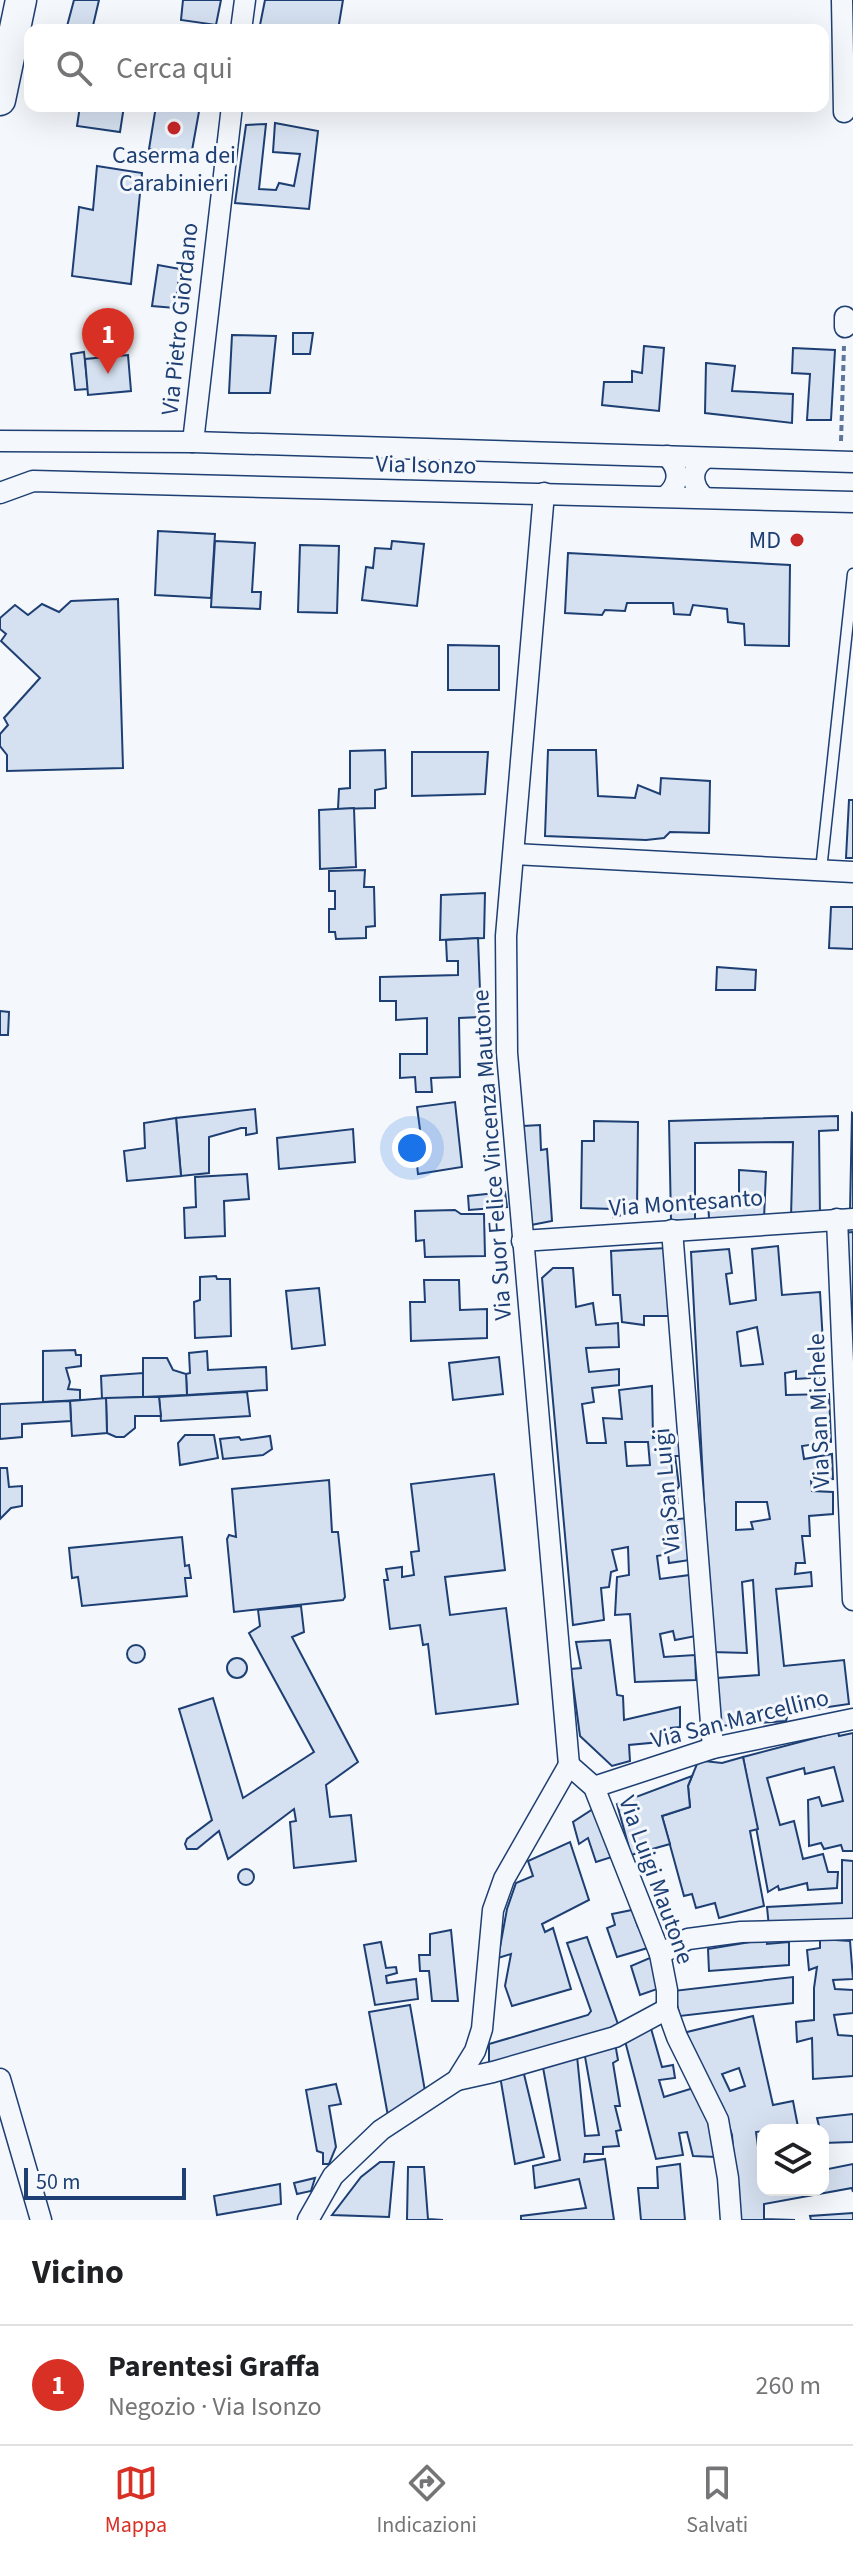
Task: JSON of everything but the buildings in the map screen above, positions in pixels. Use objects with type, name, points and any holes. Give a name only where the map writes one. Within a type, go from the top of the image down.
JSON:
[{"type":"main road","points":[[0,100],[21,0]]},
{"type":"street","points":[[242,24],[245,0]]},
{"type":"street","points":[[842,0],[844,112]]},
{"type":"street","name":"Via Pietro Giordano","points":[[193,442],[231,112]]},
{"type":"street","name":"Via Isonzo","points":[[0,441],[193,442],[853,462]]},
{"type":"street","points":[[666,496],[677,478],[675,465],[667,456]]},
{"type":"street","points":[[704,497],[696,489],[693,476],[697,465],[706,458]]},
{"type":"street","name":"Via Isonzo","points":[[0,493],[33,481],[853,502]]},
{"type":"street","name":"Via Suor Felice Vincenza Mautone","points":[[544,493],[506,936],[507,1053],[569,1765]]},
{"type":"street","points":[[514,854],[853,872]]},
{"type":"street","name":"Via Montesanto","points":[[522,1241],[845,1219]]},
{"type":"street","name":"Via San Michele","points":[[845,1219],[853,1600]]},
{"type":"street","name":"Via San Luigi","points":[[672,1230],[713,1748]]},
{"type":"street","name":"Via San Marcellino","points":[[594,1787],[713,1748],[853,1719]]},
{"type":"street","points":[[457,2080],[475,2051],[482,2029],[493,1910],[504,1879],[569,1765],[594,1787]]},
{"type":"street","name":"Via Luigi Mautone","points":[[594,1787],[660,1954],[667,2009],[677,2037],[718,2120],[728,2178],[731,2220]]},
{"type":"street","points":[[660,1954],[688,1939],[741,1932],[853,1929]]},
{"type":"street","points":[[308,2220],[333,2176],[381,2130],[457,2080],[615,2037],[667,2009]]},
{"type":"street","points":[[0,2079],[41,2220]]},
{"type":"lane","points":[[821,870],[853,574]]},
{"type":"path","points":[[831,447],[842,440],[844,352]]},
{"type":"place","name":"Caserma dei Carabinieri","points":[[174,128]]},
{"type":"place","name":"Parentesi Graffa","points":[[108,374]]},
{"type":"place","name":"MD","points":[[797,540]]}]
